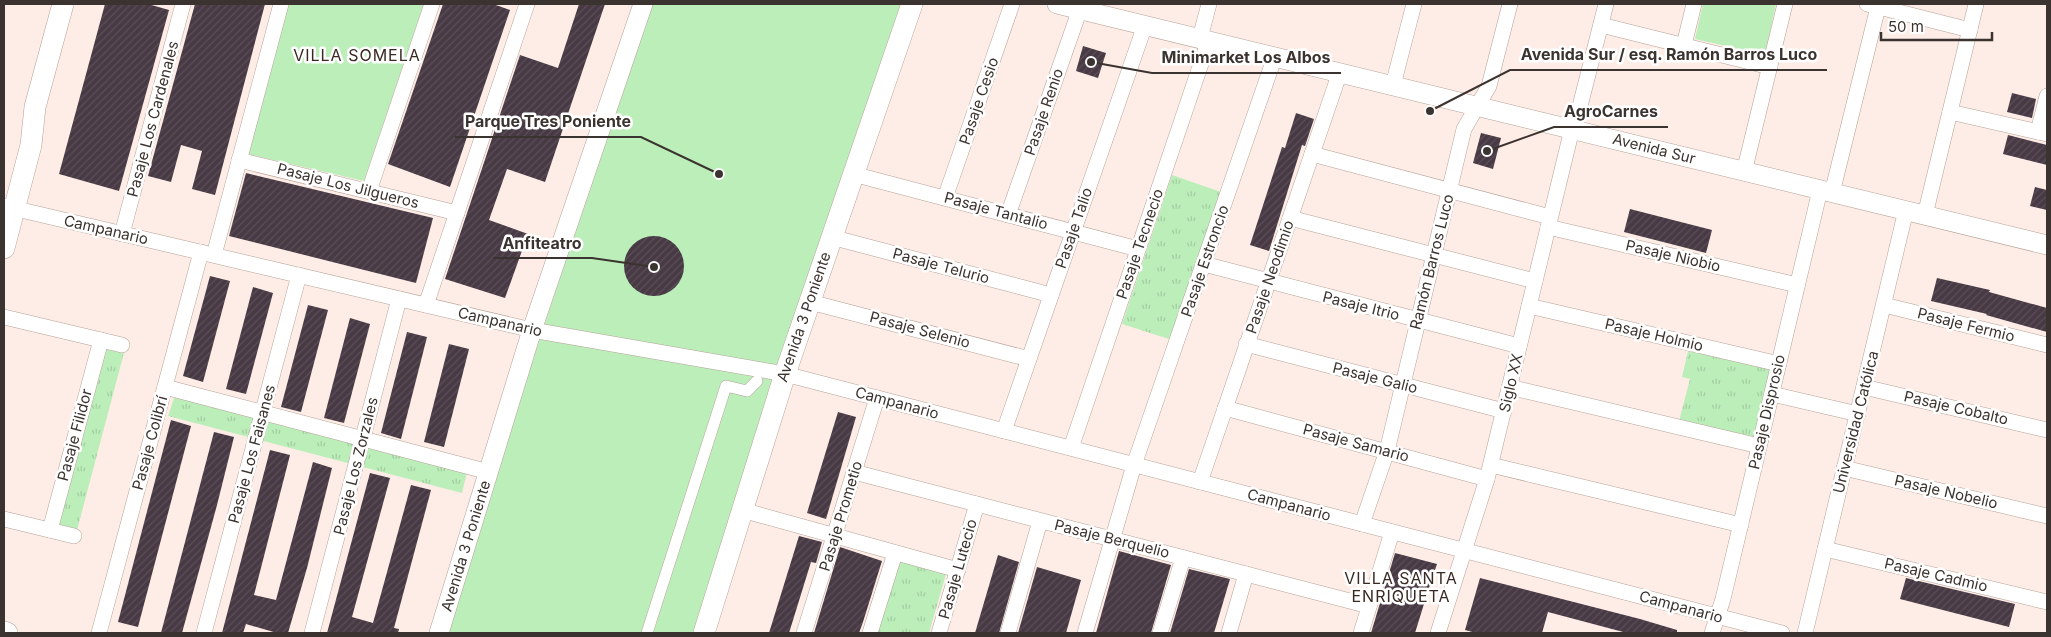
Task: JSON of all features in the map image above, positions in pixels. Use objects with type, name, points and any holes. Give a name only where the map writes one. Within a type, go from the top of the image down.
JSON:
[{"type":"main road","points":[[4,248],[7,203],[20,138],[35,107],[63,4]]},
{"type":"main road","name":"Avenida 3 Poniente","points":[[704,633],[785,374],[912,4]]},
{"type":"street","name":"Pasaje Los Cardenales","points":[[122,234],[183,4]]},
{"type":"street","name":"Pasaje Colibrí","points":[[99,633],[165,387],[239,160],[281,4]]},
{"type":"street","points":[[369,191],[432,4]]},
{"type":"street","points":[[426,305],[527,4]]},
{"type":"street","name":"Avenida 3 Poniente","points":[[439,633],[532,330],[644,4]]},
{"type":"street","name":"Pasaje Cesio","points":[[945,198],[1012,4]]},
{"type":"street","name":"Avenida Sur","points":[[1057,4],[2047,245]]},
{"type":"street","name":"Pasaje Tecnecio","points":[[1071,448],[1138,249],[1205,39],[1209,4]]},
{"type":"street","points":[[1394,85],[1414,4]]},
{"type":"street","name":"Ramón Barros Luco","points":[[1362,524],[1386,450],[1464,129],[1489,86],[1510,4]]},
{"type":"street","name":"Siglo XX","points":[[1438,633],[1489,472],[1572,129],[1578,114],[1606,4]]},
{"type":"street","points":[[1684,45],[1694,4]]},
{"type":"street","points":[[1744,172],[1785,4]]},
{"type":"street","points":[[1925,215],[1976,4]]},
{"type":"street","points":[[1872,5],[1970,30]]},
{"type":"street","name":"Pasaje Disprosio","points":[[1712,633],[1741,526],[1797,285],[1826,191],[1872,5]]},
{"type":"street","name":"Pasaje Renio","points":[[1008,215],[1080,9]]},
{"type":"street","points":[[1601,24],[1770,67]]},
{"type":"street","name":"Pasaje Talio","points":[[1004,431],[1144,25]]},
{"type":"street","name":"Pasaje Estroncio","points":[[1085,633],[1134,465],[1275,56]]},
{"type":"street","name":"Pasaje Neodimio","points":[[1200,482],[1340,72]]},
{"type":"street","points":[[1950,112],[2043,133],[2047,96]]},
{"type":"street","name":"Pasaje Niobio","points":[[1312,154],[1449,190],[1549,222],[1797,285]]},
{"type":"street","name":"Pasaje Los Jilgueros","points":[[239,160],[457,212]]},
{"type":"street","name":"Pasaje Tantalio","points":[[853,174],[1138,249]]},
{"type":"street","name":"Campanario","points":[[7,203],[122,234],[532,330],[785,374],[1782,633]]},
{"type":"street","name":"Universidad Católica","points":[[1805,633],[1906,210]]},
{"type":"street","points":[[1290,218],[1535,281]]},
{"type":"street","name":"Pasaje Telurio","points":[[831,238],[1052,295]]},
{"type":"street","name":"Pasaje Itrio","points":[[1204,264],[1519,346]]},
{"type":"street","name":"Pasaje Los Faisanes","points":[[204,633],[299,275]]},
{"type":"street","name":"Pasaje Los Zorzales","points":[[312,633],[399,299]]},
{"type":"street","name":"Pasaje Selenio","points":[[810,302],[1030,359]]},
{"type":"street","name":"Pasaje Fermio","points":[[1884,305],[2047,345]]},
{"type":"street","name":"Pasaje Holmio","points":[[1529,306],[1779,364]]},
{"type":"street","points":[[4,317],[122,345]]},
{"type":"street","name":"Pasaje Filidor","points":[[50,530],[101,340]]},
{"type":"street","name":"Pasaje Galio","points":[[1246,344],[1504,411]]},
{"type":"street","points":[[647,633],[726,386],[747,391],[757,381]]},
{"type":"street","points":[[165,387],[489,472]]},
{"type":"street","points":[[1510,387],[1760,446]]},
{"type":"street","name":"Pasaje Cobalto","points":[[1864,387],[2047,430]]},
{"type":"street","points":[[1772,394],[1858,414]]},
{"type":"street","name":"Pasaje Prometio","points":[[804,633],[877,398]]},
{"type":"street","name":"Pasaje Samario","points":[[1225,408],[1386,450],[1741,526]]},
{"type":"street","name":"Pasaje Nobelio","points":[[1844,468],[2047,516]]},
{"type":"street","name":"Pasaje Berquelio","points":[[854,472],[1369,606]]},
{"type":"street","name":"Pasaje Lutecio","points":[[939,633],[977,504]]},
{"type":"street","points":[[742,510],[958,570]]},
{"type":"street","points":[[4,518],[74,536]]},
{"type":"street","points":[[1008,633],[1040,521]]},
{"type":"street","points":[[1361,633],[1392,532]]},
{"type":"street","name":"Pasaje Cadmio","points":[[1825,549],[2047,602]]},
{"type":"street","points":[[870,633],[895,553]]},
{"type":"street","points":[[1160,633],[1183,558]]},
{"type":"street","points":[[1229,633],[1246,574]]},
{"type":"green space","points":[[287,4],[424,4],[364,181],[247,154]]},
{"type":"green space","points":[[651,4],[901,4],[694,633],[446,633],[538,344]]},
{"type":"green space","points":[[1703,4],[1776,4],[1765,55],[1695,39]]},
{"type":"green space","points":[[1172,175],[1221,192],[1172,340],[1122,324]]},
{"type":"green space","points":[[103,343],[125,349],[76,534],[53,528]]},
{"type":"green space","points":[[1688,351],[1771,369],[1754,439],[1679,421],[1690,379],[1682,377]]},
{"type":"green space","points":[[176,392],[468,468],[462,493],[168,416]]},
{"type":"green space","points":[[897,560],[946,574],[929,633],[876,633]]},
{"type":"building","points":[[105,4],[148,4],[169,10],[119,191],[59,174]]},
{"type":"building","points":[[195,4],[265,4],[215,195],[192,189],[202,151],[181,145],[171,182],[148,176]]},
{"type":"building","points":[[443,4],[493,4],[510,10],[450,187],[388,164]]},
{"type":"building","points":[[579,4],[605,4],[545,182],[507,169],[489,220],[528,234],[505,298],[445,279],[520,55],[558,68]]},
{"type":"building","points":[[1083,46],[1106,53],[1098,78],[1076,71]]},
{"type":"building","points":[[2012,93],[2036,99],[2032,118],[2007,112]]},
{"type":"building","points":[[1296,113],[1314,119],[1305,146],[1302,145],[1269,251],[1250,245],[1282,147],[1285,148]]},
{"type":"building","points":[[1481,133],[1501,138],[1493,169],[1473,163]]},
{"type":"building","points":[[2008,135],[2047,145],[2047,165],[2003,154]]},
{"type":"building","points":[[246,173],[433,218],[416,283],[229,236]]},
{"type":"building","points":[[2035,187],[2047,190],[2047,210],[2030,206]]},
{"type":"building","points":[[1630,209],[1712,230],[1706,253],[1624,232]]},
{"type":"building","points":[[648,236],[660,236],[671,241],[679,249],[684,260],[682,278],[671,291],[660,296],[648,296],[637,291],[629,283],[624,272],[624,260],[629,249],[637,241]]},
{"type":"building","points":[[210,276],[230,281],[203,382],[183,376]]},
{"type":"building","points":[[1937,278],[1990,290],[1989,292],[2047,308],[2047,332],[1987,314],[1931,301]]},
{"type":"building","points":[[253,287],[273,293],[246,394],[226,389]]},
{"type":"building","points":[[308,305],[328,310],[301,412],[281,407]]},
{"type":"building","points":[[350,318],[370,324],[344,423],[324,418]]},
{"type":"building","points":[[407,332],[427,337],[401,439],[381,433]]},
{"type":"building","points":[[449,344],[469,349],[444,447],[424,442]]},
{"type":"building","points":[[838,412],[856,417],[826,519],[807,513]]},
{"type":"building","points":[[171,420],[191,426],[138,627],[118,622]]},
{"type":"building","points":[[214,432],[234,437],[217,505],[182,633],[161,633]]},
{"type":"building","points":[[270,450],[290,455],[254,595],[276,600],[313,462],[332,468],[307,568],[288,633],[277,633],[246,624],[243,633],[222,633]]},
{"type":"building","points":[[370,473],[390,478],[352,617],[373,623],[411,485],[431,490],[394,628],[399,629],[398,633],[327,633]]},
{"type":"building","points":[[799,536],[822,542],[816,563],[811,562],[789,633],[769,633]]},
{"type":"building","points":[[840,547],[882,561],[859,633],[814,633]]},
{"type":"building","points":[[1119,551],[1171,565],[1151,633],[1096,633]]},
{"type":"building","points":[[1395,553],[1437,564],[1415,633],[1371,633]]},
{"type":"building","points":[[998,555],[1019,562],[999,633],[975,633]]},
{"type":"building","points":[[1037,567],[1081,580],[1066,633],[1018,633]]},
{"type":"building","points":[[1189,569],[1230,579],[1214,633],[1170,633]]},
{"type":"building","points":[[1480,578],[1640,619],[1677,630],[1677,633],[1627,633],[1548,612],[1542,633],[1476,633],[1465,630]]},
{"type":"building","points":[[1906,578],[2015,604],[2009,627],[1900,599]]},
{"type":"place","name":"Minimarket Los Albos","points":[[1091,62]]},
{"type":"place","name":"Avenida Sur / esq. Ramón Barros Luco","points":[[1430,111]]},
{"type":"place","name":"AgroCarnes","points":[[1487,151]]},
{"type":"place","name":"Parque Tres Poniente","points":[[719,174]]},
{"type":"place","name":"Anfiteatro","points":[[654,267]]},
{"type":"district","name":"VILLA SOMELA","points":[[357,55]]},
{"type":"district","name":"VILLA SANTA ENRIQUETA","points":[[1401,587]]}]
